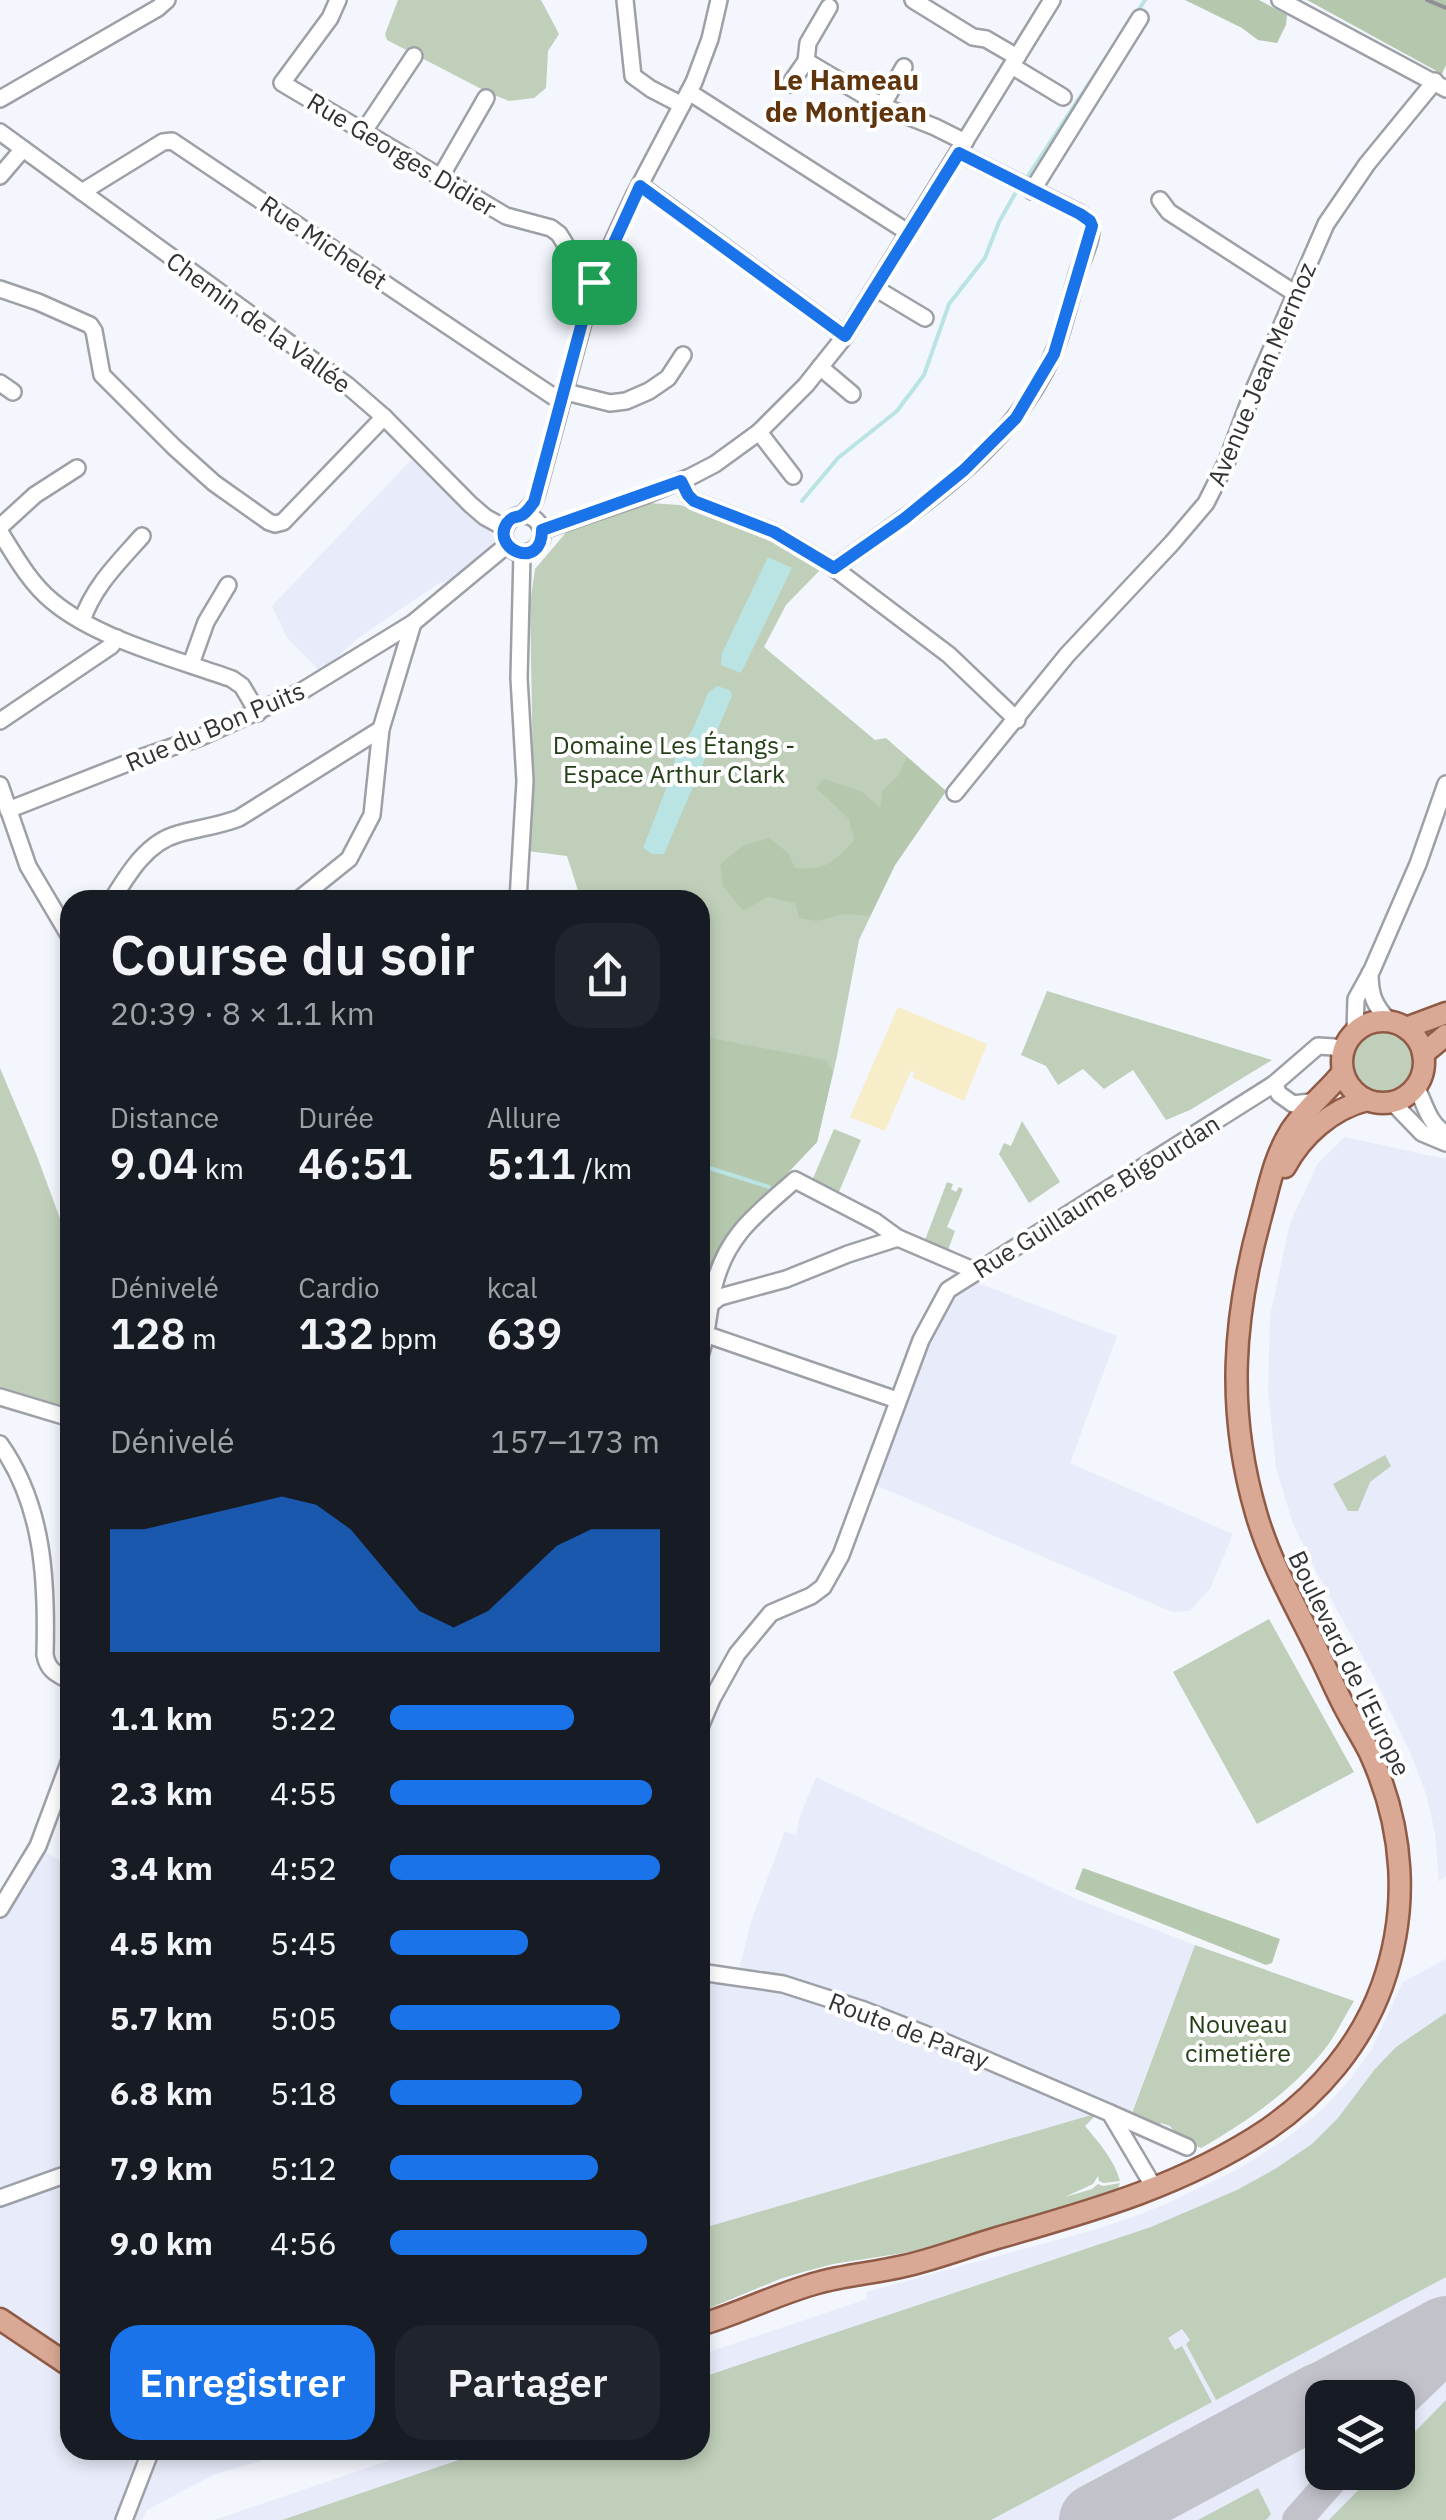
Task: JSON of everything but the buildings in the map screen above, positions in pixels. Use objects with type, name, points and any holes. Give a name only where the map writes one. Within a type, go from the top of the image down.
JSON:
[{"type":"main road","points":[[1398,1024],[1417,1039],[1423,1054],[1421,1076],[1409,1093],[1392,1102],[1367,1100],[1352,1089],[1342,1063],[1355,1031],[1371,1022],[1398,1024],[1446,1012]]},
{"type":"main road","points":[[1423,1054],[1446,1035]]},
{"type":"main road","name":"Boulevard de l'Europe","points":[[710,2321],[784,2292],[930,2260],[1154,2189],[1265,2130],[1300,2104],[1329,2075],[1361,2031],[1379,1995],[1400,1913],[1400,1867],[1394,1824],[1379,1775],[1280,1578],[1246,1474],[1236,1404],[1236,1340],[1244,1282],[1272,1172],[1288,1134],[1318,1100],[1342,1063]]},
{"type":"main road","name":"Boulevard de l'Europe","points":[[1263,1208],[1305,1138],[1340,1110],[1367,1100]]},
{"type":"main road","name":"Boulevard de l'Europe","points":[[710,2312],[782,2280],[834,2266],[962,2248]]},
{"type":"main road","points":[[0,2319],[60,2359]]},
{"type":"street","name":"Rue Georges Didier","points":[[338,0],[330,18],[282,83],[506,216],[550,228],[559,234],[586,278],[594,282]]},
{"type":"street","points":[[625,0],[634,76],[651,89],[685,98],[909,233]]},
{"type":"street","points":[[522,554],[507,545],[505,528],[534,502],[594,282],[705,56],[719,0]]},
{"type":"street","points":[[913,0],[973,37],[986,39],[1063,97]]},
{"type":"street","points":[[542,530],[681,481],[715,464],[759,432],[806,385],[845,336],[1052,0]]},
{"type":"street","points":[[1280,0],[1440,85]]},
{"type":"street","points":[[0,99],[157,3]]},
{"type":"street","points":[[790,84],[806,61],[808,44],[829,8]]},
{"type":"street","points":[[1032,191],[1140,18]]},
{"type":"street","points":[[364,131],[414,56]]},
{"type":"street","points":[[806,61],[882,106],[935,127],[1032,191],[1080,214],[1092,226],[1054,354],[1016,418],[964,470],[904,519],[834,568]]},
{"type":"street","points":[[882,106],[904,68]]},
{"type":"street","name":"Avenue Jean Mermoz","points":[[956,793],[1068,656],[1206,503],[1326,224],[1367,164],[1440,85]]},
{"type":"street","points":[[440,178],[486,98]]},
{"type":"street","name":"Chemin de la Vallée","points":[[0,132],[347,385],[478,512],[505,528]]},
{"type":"street","name":"Rue Michelet","points":[[82,192],[163,142],[172,141],[554,398],[563,396]]},
{"type":"street","points":[[0,176],[23,150]]},
{"type":"street","points":[[640,186],[845,336]]},
{"type":"street","points":[[1160,200],[1169,212],[1296,294]]},
{"type":"street","points":[[875,288],[925,318]]},
{"type":"street","points":[[0,289],[90,325],[102,375],[174,447],[269,522],[282,522],[384,418]]},
{"type":"street","points":[[563,396],[570,393],[610,403],[626,401],[668,378],[683,356]]},
{"type":"street","points":[[820,368],[852,394]]},
{"type":"street","points":[[759,432],[793,476]]},
{"type":"street","points":[[76,468],[35,494],[0,530],[17,560],[51,600],[82,622],[232,679],[242,686],[258,713]]},
{"type":"street","points":[[681,481],[694,501],[774,532],[834,568],[948,656],[1017,720]]},
{"type":"street","points":[[522,515],[535,518],[543,536],[538,547],[522,554]]},
{"type":"street","points":[[82,622],[94,593],[142,536]]},
{"type":"street","name":"Rue du Bon Puits","points":[[8,810],[200,737],[302,692],[413,623],[507,545]]},
{"type":"street","points":[[519,890],[526,781],[519,678],[522,554]]},
{"type":"street","points":[[191,664],[206,622],[228,585]]},
{"type":"street","points":[[311,890],[350,859],[372,814],[380,729],[413,623]]},
{"type":"street","points":[[0,721],[111,646],[117,638]]},
{"type":"street","points":[[119,890],[142,857],[159,841],[239,818],[380,729]]},
{"type":"street","points":[[1355,1031],[1356,998],[1418,864],[1446,784]]},
{"type":"street","points":[[0,785],[28,866],[60,920]]},
{"type":"street","points":[[1370,973],[1373,1000],[1398,1024]]},
{"type":"street","name":"Rue Guillaume Bigourdan","points":[[710,1704],[737,1654],[771,1613],[823,1587],[842,1554],[921,1340],[948,1290],[1274,1084],[1318,1046],[1334,1047],[1342,1063]]},
{"type":"street","points":[[1274,1084],[1279,1094],[1294,1104],[1318,1100]]},
{"type":"street","points":[[1416,1086],[1429,1117],[1446,1134]]},
{"type":"street","points":[[1392,1102],[1422,1134],[1446,1143]]},
{"type":"street","points":[[710,1311],[726,1250],[742,1228],[795,1180],[876,1222],[898,1238],[976,1272]]},
{"type":"street","points":[[712,1304],[720,1297],[786,1279],[898,1238]]},
{"type":"street","points":[[710,1336],[897,1400]]},
{"type":"street","points":[[2,1399],[60,1415]]},
{"type":"street","points":[[0,1444],[17,1475],[40,1541],[45,1574],[45,1655],[47,1666],[60,1676]]},
{"type":"street","points":[[0,1909],[38,1846],[60,1787]]},
{"type":"street","name":"Route de Paray","points":[[710,1973],[783,1984],[864,2010],[1187,2147]]},
{"type":"street","points":[[1110,2112],[1154,2189]]},
{"type":"street","points":[[2,2193],[60,2176]]},
{"type":"street","points":[[124,2520],[147,2460]]},
{"type":"shaded area","points":[[1185,0],[1259,0],[1287,15],[1286,25],[1277,43],[1258,40]]},
{"type":"shaded area","points":[[1307,0],[1446,0],[1446,65],[1442,74]]},
{"type":"shaded area","points":[[411,460],[488,530],[494,537],[492,548],[448,584],[441,582],[358,638],[321,672],[287,638],[272,606]]},
{"type":"shaded area","points":[[768,557],[792,568],[741,673],[721,665],[722,653]]},
{"type":"shaded area","points":[[717,686],[730,690],[732,696],[664,854],[652,854],[643,848],[676,754],[693,729],[708,693]]},
{"type":"shaded area","points":[[907,757],[946,791],[895,865],[870,916],[845,914],[816,921],[799,918],[795,903],[767,897],[743,911],[723,886],[720,864],[743,846],[769,838],[788,853],[795,868],[829,863],[854,840],[849,819],[816,788],[824,779],[861,791],[880,808],[883,790],[898,776]]},
{"type":"shaded area","points":[[710,1036],[826,1060],[833,1072],[817,1142],[727,1237],[710,1279]]},
{"type":"shaded area","points":[[1345,1137],[1446,1159],[1446,1876],[1439,1882],[1435,1833],[1412,1757],[1293,1524],[1276,1468],[1268,1391],[1270,1316],[1290,1223],[1318,1163]]},
{"type":"shaded area","points":[[973,1281],[1117,1336],[1070,1463],[1233,1534],[1210,1589],[1190,1611],[1172,1612],[873,1484],[924,1346],[949,1302]]},
{"type":"shaded area","points":[[816,1777],[1072,1897],[1195,1945],[1132,2111],[1098,2113],[710,2226],[710,1978],[736,1982],[751,1922],[785,1831],[796,1835]]},
{"type":"shaded area","points":[[43,1851],[60,1860],[60,2460],[261,2460],[215,2474],[147,2510],[142,2520],[0,2520],[0,1896]]},
{"type":"shaded area","points":[[1083,1868],[1280,1939],[1272,1963],[1266,1965],[1075,1889]]},
{"type":"shaded area","points":[[1446,1959],[1446,2520],[214,2520],[391,2460],[710,2460],[710,2352],[867,2299],[866,2292],[1097,2229],[1168,2203],[1242,2167],[1288,2137],[1324,2108],[1371,2050],[1403,1982]]},
{"type":"green space","points":[[398,0],[541,0],[559,34],[548,51],[546,88],[534,98],[509,101],[387,40],[385,34]]},
{"type":"green space","name":"Domaine Les Étangs - Espace Arthur Clark","points":[[648,503],[680,505],[745,528],[821,569],[786,605],[764,647],[875,740],[886,738],[946,791],[895,865],[859,940],[817,1142],[727,1237],[710,1279],[710,890],[578,890],[567,856],[527,851],[533,768],[530,604],[535,569],[569,529]]},
{"type":"green space","points":[[1047,991],[1272,1060],[1190,1110],[1166,1120],[1133,1070],[1104,1089],[1083,1069],[1058,1085],[1046,1066],[1021,1055]]},
{"type":"green space","points":[[1382,1030],[1405,1039],[1414,1062],[1405,1085],[1382,1094],[1359,1085],[1350,1062],[1359,1039]]},
{"type":"green space","points":[[0,1068],[60,1219],[60,1405],[0,1387]]},
{"type":"green space","points":[[1022,1121],[1060,1182],[1029,1203],[999,1154],[1004,1143],[1011,1146]]},
{"type":"green space","points":[[834,1129],[861,1140],[838,1194],[811,1183]]},
{"type":"green space","points":[[947,1182],[953,1184],[951,1189],[956,1192],[959,1187],[963,1189],[947,1227],[955,1231],[948,1250],[925,1240]]},
{"type":"green space","points":[[1385,1455],[1391,1466],[1370,1482],[1358,1511],[1348,1511],[1333,1484]]},
{"type":"green space","points":[[1269,1619],[1354,1772],[1257,1824],[1173,1672]]},
{"type":"green space","name":"Nouveau cimetière","points":[[1195,1945],[1354,2001],[1325,2049],[1294,2082],[1249,2118],[1201,2148],[1172,2135],[1170,2126],[1159,2126],[1132,2113]]},
{"type":"green space","points":[[1446,2013],[1446,2277],[1216,2400],[1182,2329],[1168,2338],[1175,2350],[1182,2346],[1212,2402],[991,2520],[282,2520],[459,2460],[710,2460],[710,2375],[1151,2227],[1237,2190],[1312,2144],[1396,2047]]},
{"type":"green space","points":[[1098,2113],[1085,2126],[1110,2158],[1120,2181],[1104,2183],[1098,2176],[1093,2184],[1065,2197],[1098,2184],[1120,2183],[1115,2197],[948,2246],[803,2272],[710,2308],[710,2226]]},
{"type":"green space","points":[[1446,2400],[1446,2520],[1329,2520],[1358,2490],[1415,2490],[1415,2432]]},
{"type":"green space","points":[[1258,2488],[1271,2514],[1266,2520],[1198,2520]]},
{"type":"sand","points":[[898,1007],[987,1044],[964,1101],[913,1078],[911,1071],[885,1131],[850,1117]]},
{"type":"waterway","points":[[1136,14],[1145,0]]},
{"type":"waterway","points":[[1028,176],[1105,59]]},
{"type":"waterway","points":[[802,501],[838,458],[897,411],[924,375],[949,304],[985,258],[1016,192]]},
{"type":"waterway","points":[[710,1168],[769,1187]]},
{"type":"taxiway","points":[[1415,2391],[1446,2361]]},
{"type":"taxiway","points":[[1297,2520],[1323,2490]]},
{"type":"runway","points":[[1357,2380],[1446,2332]]},
{"type":"runway","points":[[1095,2520],[1305,2407]]},
{"type":"railway","points":[[1427,0],[1446,8]]},
{"type":"district","name":"Le Hameau de Montjean","points":[[846,95]]},
{"type":"route","points":[[959,153],[1080,214],[1092,226],[1054,354],[1016,418],[964,470],[904,519],[834,568],[774,532],[694,501],[681,481],[542,530],[542,542],[534,551],[522,554],[507,545],[507,523],[528,510],[537,493],[594,282],[640,186],[845,336],[959,153]]}]
